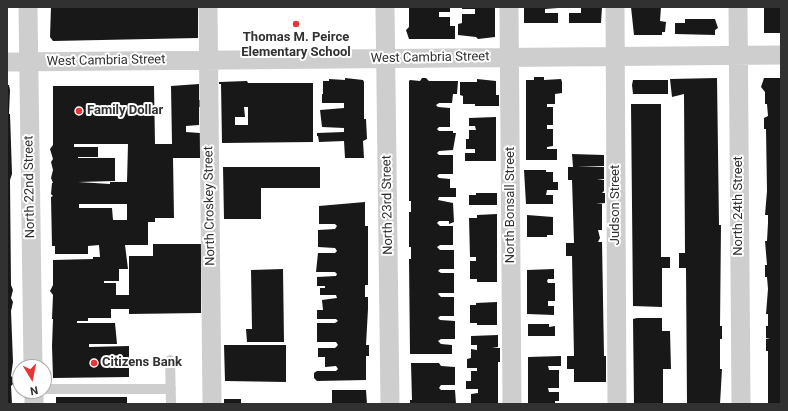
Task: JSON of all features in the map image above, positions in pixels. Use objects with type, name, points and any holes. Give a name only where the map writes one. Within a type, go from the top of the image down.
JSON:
[{"type":"street","name":"North 22nd Street","points":[[28,7],[33,359]]},
{"type":"street","name":"North Croskey Street","points":[[208,7],[212,404]]},
{"type":"street","name":"North 23rd Street","points":[[385,7],[390,404]]},
{"type":"street","name":"North Bonsall Street","points":[[509,7],[512,404]]},
{"type":"street","name":"Judson Street","points":[[615,7],[617,404]]},
{"type":"street","name":"North 24th Street","points":[[738,7],[741,404]]},
{"type":"street","name":"West Cambria Street","points":[[7,62],[781,55]]},
{"type":"lane","points":[[170,360],[171,404]]},
{"type":"lane","points":[[52,389],[170,389]]},
{"type":"building","points":[[51,7],[198,7],[198,38],[53,41],[50,37]]},
{"type":"building","points":[[409,7],[450,7],[450,12],[439,12],[439,17],[450,17],[450,26],[455,26],[455,39],[409,39],[406,30],[409,27]]},
{"type":"building","points":[[462,7],[495,7],[495,37],[478,39],[476,37],[458,35],[458,24],[462,23],[462,14],[475,14],[475,9],[462,9]]},
{"type":"building","points":[[524,7],[558,7],[545,9],[545,13],[558,13],[558,23],[524,23]]},
{"type":"building","points":[[578,7],[602,7],[601,23],[569,23],[569,13],[581,13],[581,8]]},
{"type":"building","points":[[631,7],[661,7],[660,21],[666,22],[665,32],[662,32],[662,35],[634,35]]},
{"type":"building","points":[[764,7],[781,7],[781,33],[764,33]]},
{"type":"building","points":[[685,19],[715,19],[718,28],[715,30],[715,35],[675,34],[675,23],[685,23]]},
{"type":"building","points":[[534,77],[544,77],[544,80],[561,79],[562,82],[562,93],[555,94],[555,104],[547,104],[547,107],[553,107],[553,125],[547,125],[547,129],[553,129],[553,146],[547,147],[547,149],[557,149],[557,160],[526,160],[526,80],[534,80]]},
{"type":"building","points":[[345,78],[363,80],[364,82],[364,119],[366,119],[367,139],[363,141],[364,158],[345,158],[344,141],[319,142],[317,136],[317,133],[344,132],[344,128],[322,127],[320,110],[344,108],[344,103],[322,103],[322,94],[323,81],[329,81],[329,79],[345,80]]},
{"type":"building","points":[[422,78],[426,78],[429,81],[458,81],[457,94],[453,94],[452,103],[439,103],[436,105],[438,107],[450,108],[450,127],[439,127],[437,129],[439,131],[453,131],[453,133],[456,133],[453,150],[439,151],[437,153],[439,155],[453,155],[453,174],[439,174],[437,176],[439,178],[450,179],[450,188],[456,188],[456,197],[439,197],[438,200],[453,203],[454,222],[449,224],[449,221],[439,221],[437,223],[440,226],[453,226],[453,245],[440,245],[437,247],[440,250],[454,250],[454,269],[440,269],[438,271],[441,273],[454,273],[454,293],[438,294],[441,297],[454,297],[454,316],[440,316],[438,318],[440,320],[455,321],[455,339],[441,339],[438,341],[441,344],[452,345],[452,354],[410,354],[409,259],[411,259],[411,247],[409,247],[409,212],[411,212],[411,201],[409,201],[409,81],[420,81]]},
{"type":"building","points":[[717,78],[719,225],[721,225],[720,326],[722,326],[722,339],[720,339],[720,369],[722,369],[720,404],[687,404],[686,268],[679,268],[679,253],[685,253],[684,94],[672,97],[670,79]]},
{"type":"building","points":[[764,78],[781,78],[781,404],[768,404],[768,351],[766,351],[766,339],[770,339],[766,338],[766,326],[768,326],[768,314],[766,314],[768,289],[767,277],[765,277],[765,265],[767,265],[765,241],[767,241],[768,215],[765,215],[767,191],[766,129],[764,129],[764,118],[768,116],[767,104],[765,104],[765,92],[761,87]]},
{"type":"building","points":[[477,79],[496,81],[496,95],[499,95],[499,106],[475,106],[475,104],[463,104],[463,96],[460,95],[460,82],[477,82]]},
{"type":"building","points":[[633,80],[668,80],[668,94],[633,94]]},
{"type":"building","points":[[247,81],[248,83],[313,83],[313,142],[222,143],[221,84],[219,84],[219,82]],"holes":[[[244,107],[248,107],[248,125],[235,125],[235,117],[245,117]]]},
{"type":"building","points":[[199,84],[199,100],[203,100],[203,107],[199,107],[199,125],[186,126],[186,132],[200,133],[200,158],[173,158],[174,218],[155,218],[155,222],[148,222],[148,245],[125,245],[128,269],[119,269],[119,281],[104,281],[104,283],[116,283],[116,295],[129,295],[129,256],[153,256],[153,244],[201,244],[201,313],[129,314],[129,309],[111,309],[111,318],[88,318],[88,321],[77,321],[77,323],[115,323],[117,344],[89,344],[89,347],[129,346],[129,377],[53,378],[53,295],[50,291],[53,285],[53,260],[93,259],[93,257],[100,257],[99,245],[88,246],[88,254],[55,254],[55,246],[52,246],[51,197],[53,196],[51,194],[53,183],[51,178],[53,170],[51,162],[53,159],[50,149],[53,145],[53,86],[154,86],[155,144],[172,144],[171,86]],"holes":[[[74,144],[128,144],[127,182],[110,182],[110,184],[78,182],[115,181],[115,158],[78,158],[98,157],[98,147],[74,147]],[[79,204],[127,204],[127,220],[113,220],[112,208],[79,208]]]},
{"type":"building","points":[[7,85],[9,85],[12,174],[10,180],[11,285],[13,290],[11,298],[13,302],[11,311],[13,359],[11,376],[12,404],[7,404]]},
{"type":"building","points":[[631,104],[661,104],[661,257],[670,257],[670,268],[662,268],[662,307],[633,306]]},
{"type":"building","points":[[496,117],[496,161],[465,161],[465,153],[475,153],[475,149],[466,149],[466,139],[469,139],[469,130],[476,130],[475,126],[469,126],[469,118]]},
{"type":"building","points":[[572,154],[604,155],[604,166],[577,167],[604,167],[604,179],[597,179],[604,180],[604,191],[602,193],[605,193],[605,203],[596,204],[602,204],[602,230],[598,230],[600,238],[598,242],[602,242],[604,356],[606,356],[606,382],[574,382],[574,369],[567,369],[567,356],[574,356],[572,256],[566,256],[566,243],[574,243],[572,180],[568,180],[568,167],[573,167]]},
{"type":"building","points":[[223,167],[320,167],[320,188],[261,188],[261,219],[224,219]]},
{"type":"building","points":[[524,170],[546,170],[546,172],[553,172],[553,182],[558,182],[558,190],[547,190],[546,195],[553,195],[553,204],[526,204]]},
{"type":"building","points":[[476,193],[497,193],[497,205],[469,205],[469,195],[476,195]]},
{"type":"building","points":[[365,202],[365,226],[368,226],[368,285],[365,285],[365,297],[368,297],[366,345],[369,345],[369,356],[366,356],[366,380],[317,381],[314,378],[314,373],[317,371],[336,371],[338,369],[336,366],[325,367],[325,357],[318,357],[318,348],[335,348],[338,345],[336,342],[317,342],[317,323],[335,323],[338,321],[336,319],[317,319],[317,310],[323,310],[322,300],[337,298],[336,295],[320,295],[320,288],[325,288],[325,286],[317,286],[317,277],[336,276],[337,274],[335,272],[316,272],[318,253],[335,253],[337,251],[335,248],[318,247],[318,230],[335,229],[337,226],[335,224],[319,224],[319,206]]},
{"type":"building","points":[[497,214],[497,282],[477,282],[477,279],[470,279],[470,261],[476,261],[476,257],[470,257],[469,218],[477,218],[477,215]]},
{"type":"building","points":[[527,215],[553,217],[553,235],[547,235],[547,237],[527,237]]},
{"type":"building","points":[[283,269],[284,342],[247,342],[246,329],[252,329],[251,270]]},
{"type":"building","points":[[554,269],[554,279],[548,279],[547,281],[548,283],[555,283],[555,301],[548,301],[548,306],[554,306],[554,315],[527,314],[527,270]]},
{"type":"building","points":[[497,302],[497,325],[477,325],[477,323],[470,323],[470,305],[476,305],[476,303]]},
{"type":"building","points":[[662,318],[662,331],[670,331],[671,369],[663,369],[663,404],[634,404],[633,319]]},
{"type":"building","points":[[528,324],[549,324],[549,327],[555,326],[555,336],[528,336]]},
{"type":"building","points":[[498,335],[498,347],[492,348],[500,348],[500,362],[498,362],[498,403],[471,403],[471,394],[478,393],[478,389],[466,389],[466,381],[471,381],[471,371],[477,371],[477,368],[467,368],[467,359],[471,358],[471,349],[477,350],[477,345],[471,345],[471,336]]},
{"type":"building","points":[[224,345],[286,345],[286,382],[225,381]]},
{"type":"building","points":[[561,356],[561,366],[548,366],[549,370],[559,370],[559,388],[548,388],[549,392],[559,392],[559,401],[555,401],[555,404],[528,404],[528,357]]},
{"type":"building","points":[[411,363],[439,363],[441,366],[455,367],[455,385],[441,385],[439,388],[441,390],[455,390],[456,404],[410,404],[410,400],[412,400]]},
{"type":"building","points":[[332,390],[366,390],[367,404],[332,404]]},
{"type":"building","points":[[56,397],[127,397],[127,404],[56,404]]},
{"type":"building","points":[[224,399],[241,399],[241,404],[224,404]]},
{"type":"place","name":"Thomas M. Peirce Elementary School","points":[[296,24]]},
{"type":"place","name":"Family Dollar","points":[[79,111]]},
{"type":"place","name":"Citizens Bank","points":[[94,363]]}]
